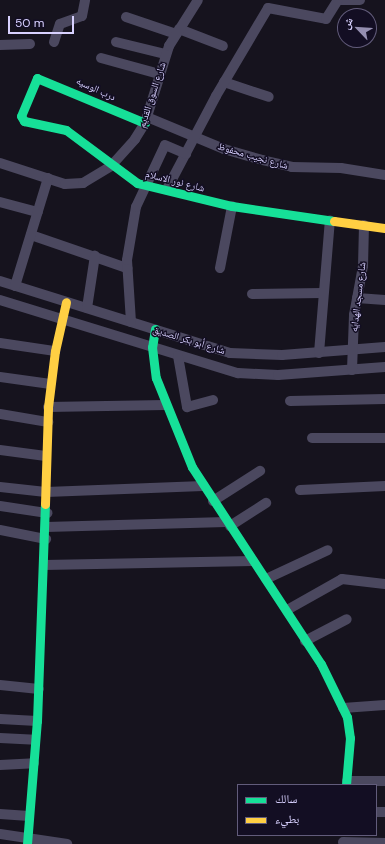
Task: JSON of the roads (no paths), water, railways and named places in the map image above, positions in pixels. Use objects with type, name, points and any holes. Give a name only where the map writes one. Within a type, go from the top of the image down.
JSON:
[{"type":"street","points":[[54,42],[60,24],[82,16],[85,0]]},
{"type":"street","points":[[167,189],[224,82],[268,8],[326,19],[339,0],[360,0]]},
{"type":"street","name":"شارع السوق القديم","points":[[0,163],[65,184],[82,183],[111,166],[135,139],[146,120],[165,54],[194,1]]},
{"type":"street","points":[[126,17],[223,46]]},
{"type":"street","points":[[116,42],[165,54]]},
{"type":"street","points":[[0,45],[30,44]]},
{"type":"street","points":[[100,58],[159,74]]},
{"type":"street","name":"درب الوسيه","points":[[37,78],[146,120]]},
{"type":"street","name":"شارع نور الاسلام","points":[[37,78],[22,114],[22,120],[66,130],[111,166],[133,181],[232,206],[385,228]]},
{"type":"street","points":[[224,82],[269,97]]},
{"type":"street","name":"شارع نجيب محفوظ","points":[[146,120],[194,136],[231,152],[284,165],[341,168],[385,175]]},
{"type":"street","points":[[131,322],[127,268],[133,217],[145,184],[165,145],[186,154]]},
{"type":"street","points":[[16,286],[48,178]]},
{"type":"street","points":[[0,202],[38,212]]},
{"type":"street","points":[[220,268],[232,206]]},
{"type":"street","points":[[319,353],[322,293],[330,220]]},
{"type":"street","name":"شارع مسجد الهدايه","points":[[352,370],[357,298],[363,266],[364,225]]},
{"type":"street","points":[[31,235],[127,268]]},
{"type":"street","points":[[87,308],[95,256]]},
{"type":"street","name":"شارع أبو بكر الصديق","points":[[0,281],[131,322],[241,354],[319,353],[385,346]]},
{"type":"street","points":[[252,294],[322,293]]},
{"type":"street","points":[[357,298],[385,300]]},
{"type":"street","name":"شارع أبو بكر الصديق","points":[[0,300],[178,356],[252,375],[385,367]]},
{"type":"street","points":[[27,840],[39,689],[47,513],[46,456],[48,407],[55,351],[66,302]]},
{"type":"street","points":[[155,329],[152,347],[156,378],[165,405],[203,486],[287,610],[343,708],[350,727],[346,783],[385,781]]},
{"type":"street","points":[[0,343],[55,351]]},
{"type":"street","points":[[178,356],[187,407],[213,400]]},
{"type":"street","points":[[0,377],[50,384]]},
{"type":"street","points":[[290,401],[385,399]]},
{"type":"street","points":[[48,407],[165,405]]},
{"type":"street","points":[[0,414],[48,422]]},
{"type":"street","points":[[312,438],[385,438]]},
{"type":"street","points":[[0,450],[46,456]]},
{"type":"street","points":[[213,501],[260,471]]},
{"type":"street","points":[[0,487],[46,492],[203,486]]},
{"type":"street","points":[[300,490],[385,486]]},
{"type":"street","points":[[46,527],[228,524],[266,503]]},
{"type":"street","points":[[0,506],[47,513]]},
{"type":"street","points":[[0,530],[46,539]]},
{"type":"street","points":[[266,579],[328,550]]},
{"type":"street","points":[[44,565],[253,561]]},
{"type":"street","points":[[287,610],[342,579],[385,584]]},
{"type":"street","points":[[305,641],[347,619]]},
{"type":"street","points":[[0,685],[39,689]]},
{"type":"street","points":[[343,708],[385,705]]},
{"type":"street","points":[[0,719],[37,720]]},
{"type":"street","points":[[0,738],[35,740]]},
{"type":"street","points":[[0,765],[34,763]]},
{"type":"street","points":[[0,814],[29,816]]},
{"type":"street","points":[[0,834],[27,840],[67,844]]},
{"type":"street","points":[[343,840],[385,843]]}]
